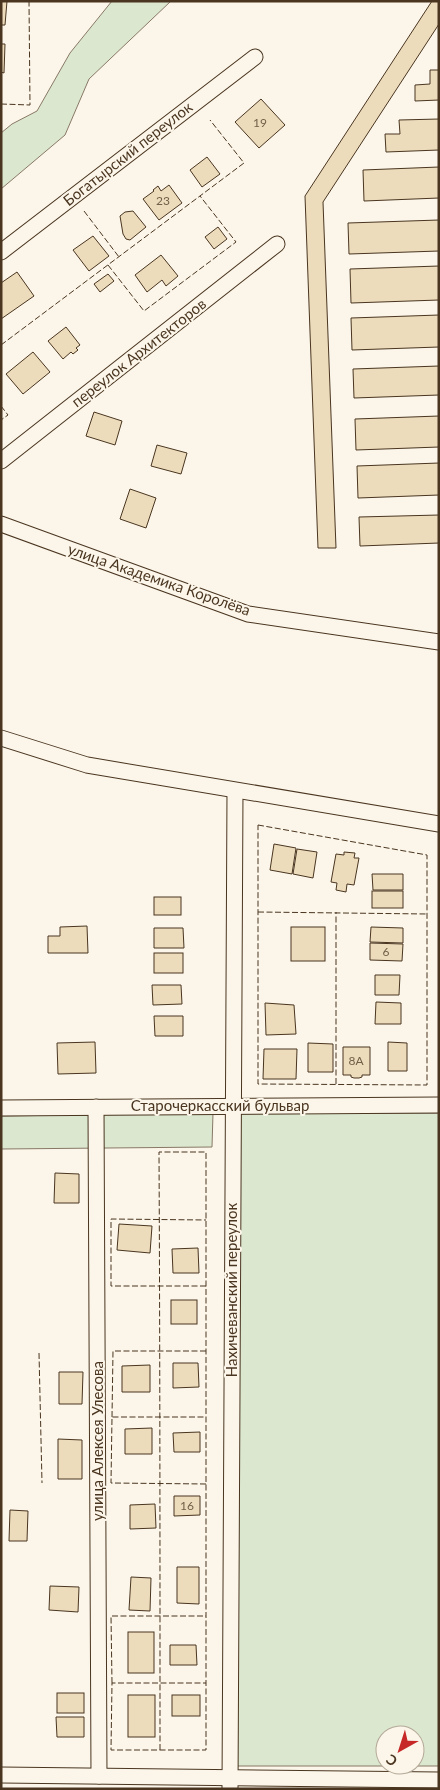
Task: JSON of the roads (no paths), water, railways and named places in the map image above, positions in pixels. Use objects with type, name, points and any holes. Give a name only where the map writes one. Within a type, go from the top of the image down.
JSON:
[{"type":"street","name":"Богатырский переулок","points":[[1,252],[255,56]]},
{"type":"street","name":"переулок Архитекторов","points":[[1,461],[278,244]]},
{"type":"street","name":"улица Академика Королёва","points":[[1,524],[248,614],[439,642]]},
{"type":"street","points":[[1,738],[87,765],[439,824]]},
{"type":"street","name":"Нахичеванский переулок","points":[[230,1784],[235,791]]},
{"type":"street","name":"Старочеркасский бульвар","points":[[1,1108],[439,1105]]},
{"type":"street","name":"улица Алексея Улесова","points":[[96,1107],[99,1776]]},
{"type":"street","points":[[1,1775],[99,1776],[230,1784],[439,1780]]}]
